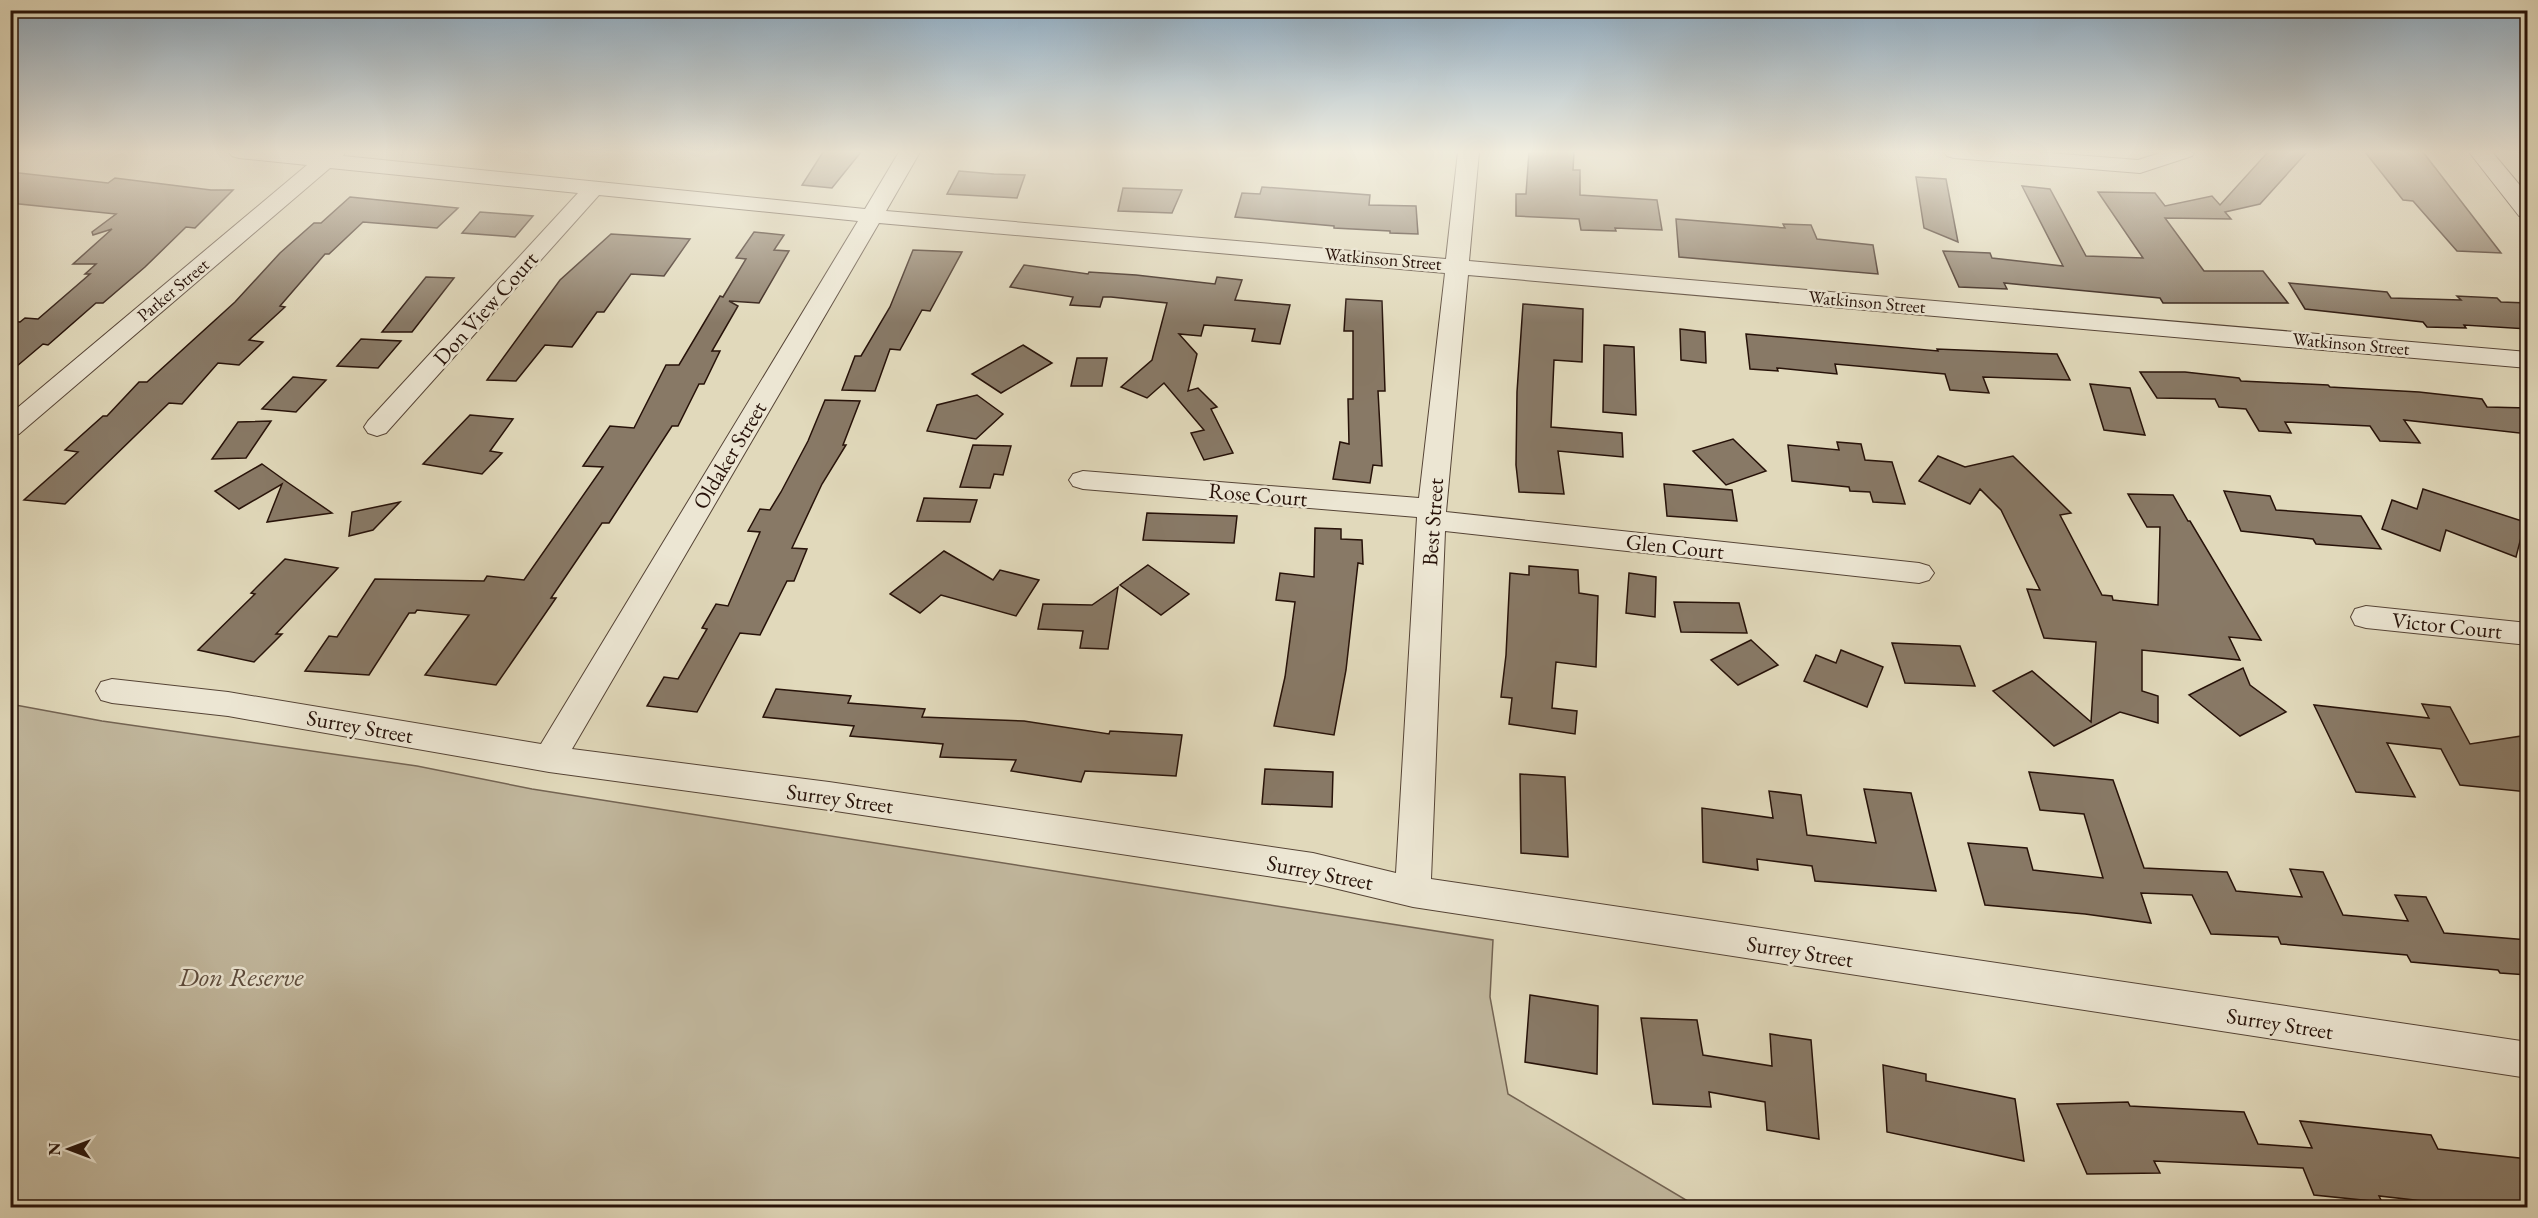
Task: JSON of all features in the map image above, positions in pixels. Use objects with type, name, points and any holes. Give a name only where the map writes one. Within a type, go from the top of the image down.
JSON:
[{"type":"street","name":"Parker Street","points":[[10,428],[269,209]]},
{"type":"street","name":"Don View Court","points":[[377,427],[575,209]]},
{"type":"street","name":"Watkinson Street","points":[[797,209],[2528,360]]},
{"type":"street","name":"Oldaker Street","points":[[549,759],[875,209]]},
{"type":"street","name":"Best Street","points":[[1413,892],[1432,515],[1462,209]]},
{"type":"street","name":"Rose Court","points":[[1083,480],[1432,515]]},
{"type":"street","name":"Glen Court","points":[[1432,515],[1919,573]]},
{"type":"street","name":"Victor Court","points":[[2366,617],[2528,634]]},
{"type":"street","name":"Surrey Street","points":[[112,691],[228,704],[549,759],[829,796],[1313,868],[1413,892],[2528,1060]]},
{"type":"green space","name":"Don Reserve","points":[[10,704],[102,721],[417,766],[532,789],[1493,940],[1490,997],[1508,1094],[1696,1206],[1704,1207],[11,1207]]},
{"type":"building","points":[[66,209],[214,209],[195,228],[186,227],[145,267],[103,303],[96,303],[48,345],[43,344],[10,372],[10,321],[20,322],[25,318],[38,319],[90,274],[85,274],[96,264],[73,264],[112,229],[93,235],[92,232],[116,214]]},
{"type":"building","points":[[337,209],[457,209],[437,228],[363,222],[329,254],[325,254],[280,306],[285,307],[249,340],[263,342],[239,365],[218,363],[182,404],[169,403],[65,504],[24,500],[78,452],[65,450],[103,416],[107,416],[139,382],[147,382],[235,302],[280,253],[314,223],[321,223]]},
{"type":"building","points":[[1118,209],[1174,209],[1172,213],[1118,211]]},
{"type":"building","points":[[1237,209],[1416,209],[1418,234],[1334,228],[1334,226],[1235,217]]},
{"type":"building","points":[[1516,209],[1658,209],[1662,230],[1615,228],[1616,231],[1581,230],[1579,219],[1516,216]]},
{"type":"building","points":[[1921,209],[1952,209],[1958,242],[1924,228]]},
{"type":"building","points":[[2034,209],[2061,209],[2086,256],[2143,258],[2109,209],[2239,209],[2225,212],[2231,219],[2165,218],[2204,271],[2263,271],[2288,303],[2163,303],[2160,298],[2004,283],[2007,289],[1959,287],[1943,251],[1990,253],[1992,258],[2063,266]]},
{"type":"building","points":[[2420,209],[2467,209],[2501,253],[2457,251]]},
{"type":"building","points":[[480,212],[533,216],[515,237],[462,233]]},
{"type":"building","points":[[1676,219],[1785,228],[1783,224],[1811,225],[1817,239],[1873,245],[1878,274],[1679,257]]},
{"type":"building","points":[[754,232],[784,235],[774,250],[789,251],[759,303],[729,301],[738,306],[712,351],[720,351],[704,384],[699,384],[678,426],[672,426],[609,523],[602,523],[551,598],[556,598],[496,685],[425,675],[469,615],[417,610],[415,613],[409,613],[369,675],[305,671],[329,636],[337,637],[375,579],[484,581],[487,576],[524,580],[603,467],[583,466],[610,426],[634,428],[666,365],[679,365],[720,296],[723,297],[746,259],[736,258]]},
{"type":"building","points":[[611,234],[690,239],[664,276],[631,274],[604,312],[597,312],[572,347],[545,345],[516,381],[487,380],[560,280]]},
{"type":"building","points":[[913,250],[962,252],[930,311],[922,310],[900,350],[890,349],[875,391],[842,390],[855,356],[861,356],[890,307]]},
{"type":"building","points":[[1024,265],[1088,274],[1089,272],[1136,275],[1215,284],[1217,277],[1242,280],[1235,300],[1290,305],[1280,344],[1252,341],[1255,329],[1204,325],[1201,336],[1179,334],[1197,354],[1188,391],[1198,388],[1217,407],[1211,409],[1233,453],[1204,460],[1191,433],[1204,430],[1164,383],[1147,398],[1121,387],[1152,360],[1167,303],[1103,297],[1100,307],[1070,305],[1073,297],[1010,287]]},
{"type":"building","points":[[426,277],[454,278],[412,332],[382,332]]},
{"type":"building","points":[[2289,283],[2387,292],[2391,298],[2461,300],[2457,296],[2497,298],[2501,302],[2528,303],[2528,329],[2464,325],[2466,328],[2427,327],[2423,322],[2305,309]]},
{"type":"building","points":[[1346,299],[1382,301],[1385,391],[1378,391],[1382,466],[1373,465],[1370,483],[1333,479],[1340,442],[1349,444],[1348,399],[1353,399],[1353,331],[1344,331]]},
{"type":"building","points":[[1523,304],[1583,309],[1582,362],[1554,360],[1551,427],[1622,433],[1623,457],[1558,451],[1564,494],[1519,492],[1516,465],[1517,392]]},
{"type":"building","points":[[1680,329],[1705,332],[1706,363],[1681,360]]},
{"type":"building","points":[[1746,334],[1938,351],[1937,349],[2057,354],[2070,380],[1983,377],[1989,393],[1950,390],[1945,374],[1835,364],[1837,374],[1777,368],[1778,371],[1750,369]]},
{"type":"building","points":[[361,339],[401,341],[378,368],[337,366]]},
{"type":"building","points":[[1023,345],[1052,363],[1001,393],[972,374]]},
{"type":"building","points":[[1604,345],[1634,347],[1636,415],[1603,412]]},
{"type":"building","points":[[1077,358],[1107,358],[1102,386],[1071,386]]},
{"type":"building","points":[[2140,372],[2185,372],[2239,378],[2241,381],[2328,385],[2330,387],[2419,392],[2482,399],[2487,407],[2528,408],[2528,434],[2404,420],[2420,443],[2380,441],[2370,426],[2285,422],[2291,433],[2259,431],[2246,409],[2219,407],[2215,399],[2157,398]]},
{"type":"building","points":[[293,377],[326,380],[296,412],[262,409]]},
{"type":"building","points":[[2090,384],[2130,388],[2145,435],[2104,430]]},
{"type":"building","points":[[977,395],[1003,414],[976,439],[927,431],[937,405]]},
{"type":"building","points":[[825,400],[860,401],[843,445],[846,445],[822,484],[792,548],[807,549],[794,581],[787,581],[760,635],[740,633],[697,712],[647,706],[664,677],[678,679],[707,629],[702,628],[716,604],[728,606],[760,532],[748,531],[760,509],[770,510],[781,492],[808,441]]},
{"type":"building","points":[[470,415],[513,419],[490,451],[502,453],[482,474],[423,464]]},
{"type":"building","points":[[271,421],[246,458],[212,459],[238,422]]},
{"type":"building","points":[[1733,439],[1766,471],[1726,485],[1693,451]]},
{"type":"building","points":[[1837,442],[1861,444],[1865,460],[1892,462],[1905,504],[1873,502],[1870,492],[1850,491],[1849,487],[1792,481],[1788,445],[1839,450]]},
{"type":"building","points":[[973,445],[1011,446],[1003,475],[994,474],[990,488],[960,487]]},
{"type":"building","points":[[1938,456],[1965,467],[2013,456],[2071,513],[2060,515],[2102,595],[2112,596],[2113,600],[2158,605],[2160,527],[2147,527],[2128,494],[2173,495],[2261,640],[2229,637],[2240,660],[2142,650],[2142,691],[2158,696],[2158,723],[2120,712],[2054,746],[1993,691],[2032,671],[2091,722],[2096,642],[2044,638],[2027,589],[2040,590],[2001,510],[1980,489],[1970,504],[1919,481]]},
{"type":"building","points":[[262,464],[332,513],[267,522],[282,484],[239,509],[215,491]]},
{"type":"building","points":[[1664,484],[1732,490],[1737,521],[1667,516]]},
{"type":"building","points":[[2423,489],[2525,522],[2516,557],[2446,530],[2440,551],[2382,529],[2392,500],[2417,509]]},
{"type":"building","points":[[2224,491],[2270,496],[2276,510],[2361,516],[2381,549],[2316,544],[2313,539],[2241,531]]},
{"type":"building","points":[[924,498],[977,500],[970,522],[917,521]]},
{"type":"building","points":[[400,502],[373,530],[349,536],[352,512]]},
{"type":"building","points":[[1147,513],[1237,516],[1234,543],[1143,540]]},
{"type":"building","points":[[1315,528],[1341,529],[1341,539],[1362,540],[1363,564],[1358,563],[1346,670],[1334,735],[1274,726],[1285,677],[1295,602],[1276,600],[1280,573],[1314,577]]},
{"type":"building","points":[[944,551],[993,580],[1000,570],[1039,580],[1016,616],[941,595],[920,613],[890,594]]},
{"type":"building","points":[[285,559],[338,568],[276,634],[282,634],[254,662],[198,650],[255,594],[251,593]]},
{"type":"building","points":[[1148,565],[1189,594],[1161,615],[1120,585]]},
{"type":"building","points":[[1529,566],[1578,570],[1579,593],[1598,596],[1596,667],[1556,662],[1552,708],[1577,711],[1575,734],[1509,724],[1512,698],[1501,697],[1506,655],[1510,573],[1529,575]]},
{"type":"building","points":[[1629,573],[1656,577],[1655,617],[1626,613]]},
{"type":"building","points":[[1118,587],[1108,649],[1080,648],[1083,631],[1038,629],[1043,604],[1092,605]]},
{"type":"building","points":[[1674,602],[1739,603],[1747,633],[1681,632]]},
{"type":"building","points":[[1751,640],[1778,665],[1738,685],[1711,660]]},
{"type":"building","points":[[1892,643],[1960,646],[1975,686],[1905,683]]},
{"type":"building","points":[[1841,650],[1883,667],[1867,707],[1804,681],[1816,655],[1836,663]]},
{"type":"building","points":[[2243,668],[2250,685],[2286,712],[2240,736],[2189,695]]},
{"type":"building","points":[[776,689],[851,696],[848,703],[925,709],[922,717],[1024,721],[1109,734],[1110,731],[1182,735],[1176,776],[1085,771],[1081,782],[1011,771],[1016,760],[940,757],[943,744],[850,736],[854,726],[763,717]]},
{"type":"building","points":[[2422,704],[2450,707],[2470,744],[2528,735],[2528,792],[2460,785],[2441,749],[2387,743],[2415,797],[2356,792],[2314,705],[2429,718]]},
{"type":"building","points":[[1265,769],[1333,772],[1332,807],[1262,804]]},
{"type":"building","points":[[2029,772],[2113,780],[2144,868],[2227,872],[2236,891],[2302,897],[2290,869],[2323,872],[2343,915],[2408,921],[2395,895],[2426,897],[2444,933],[2528,940],[2528,975],[2411,962],[2407,955],[2281,944],[2278,937],[2211,934],[2192,895],[2141,893],[2151,923],[2085,914],[1985,905],[1968,843],[2027,848],[2033,870],[2103,878],[2084,814],[2040,810]]},
{"type":"building","points":[[1520,774],[1565,777],[1568,857],[1521,853]]},
{"type":"building","points":[[1864,789],[1911,793],[1936,891],[1815,881],[1812,866],[1757,859],[1758,870],[1703,862],[1702,808],[1773,818],[1769,791],[1801,795],[1807,835],[1876,843]]},
{"type":"building","points":[[1530,995],[1598,1006],[1597,1074],[1525,1062]]},
{"type":"building","points":[[1641,1018],[1697,1020],[1703,1055],[1772,1066],[1770,1034],[1811,1040],[1819,1139],[1767,1130],[1765,1102],[1709,1092],[1711,1107],[1653,1104]]},
{"type":"building","points":[[1883,1065],[1926,1074],[1926,1081],[2015,1099],[2024,1161],[1887,1132]]},
{"type":"building","points":[[2128,1102],[2130,1106],[2244,1112],[2258,1144],[2312,1148],[2300,1121],[2431,1135],[2438,1149],[2528,1159],[2528,1208],[2484,1208],[2379,1196],[2382,1202],[2314,1195],[2303,1168],[2154,1161],[2160,1173],[2087,1174],[2057,1104]]}]
